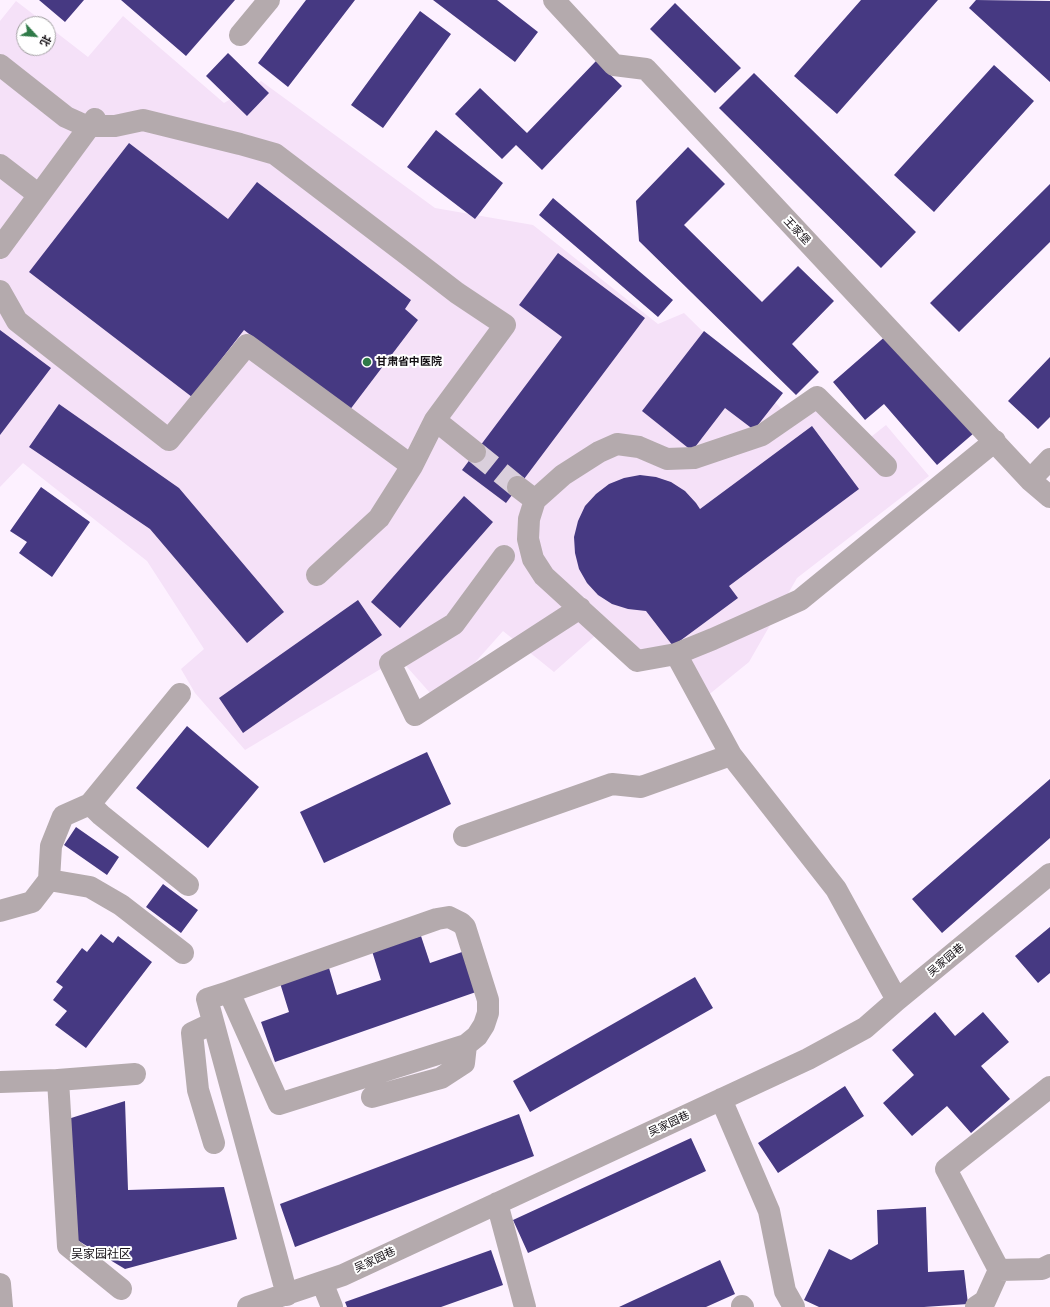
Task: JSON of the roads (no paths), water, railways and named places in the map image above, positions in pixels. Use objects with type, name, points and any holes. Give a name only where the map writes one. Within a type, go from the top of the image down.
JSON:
[{"type":"street","points":[[240,35],[269,0]]},
{"type":"street","name":"王家堡","points":[[554,0],[614,65],[646,69],[1030,480],[1050,497]]},
{"type":"street","points":[[0,65],[66,117],[86,126],[115,126],[143,120],[275,154],[457,293],[505,325],[436,420],[412,466],[379,518],[317,575]]},
{"type":"street","points":[[0,248],[95,119]]},
{"type":"street","points":[[0,165],[39,195]]},
{"type":"street","points":[[0,291],[17,321],[169,440],[247,345],[412,466]]},
{"type":"street","points":[[886,466],[817,397],[762,435],[694,458],[667,459],[639,447],[617,444],[599,452],[563,475],[535,500],[529,519],[528,540],[533,559],[544,576],[637,661],[676,654],[800,600],[995,441]]},
{"type":"street","points":[[436,420],[475,452]]},
{"type":"street","points":[[1030,480],[1050,459]]},
{"type":"street","points":[[518,487],[535,500]]},
{"type":"street","points":[[504,556],[454,624],[390,663],[414,715],[580,608]]},
{"type":"street","points":[[676,654],[730,755],[836,889],[897,1000]]},
{"type":"street","points":[[0,911],[32,902],[48,880],[51,846],[63,816],[90,804],[180,694]]},
{"type":"street","points":[[464,836],[612,784],[641,787],[730,755]]},
{"type":"street","points":[[90,804],[188,885]]},
{"type":"street","name":"吴家园巷","points":[[248,1307],[343,1275],[808,1059],[865,1028],[1050,874]]},
{"type":"street","points":[[48,880],[90,887],[121,905],[183,953]]},
{"type":"street","points":[[229,992],[279,1104],[466,1044],[476,1036],[484,1025],[488,1013],[488,1000],[465,927],[449,917],[429,922],[229,992],[207,1000],[287,1295]]},
{"type":"street","points":[[213,1023],[192,1033],[198,1090],[214,1143]]},
{"type":"street","points":[[372,1097],[441,1078],[464,1063],[466,1044]]},
{"type":"street","points":[[0,1082],[58,1080],[135,1074]]},
{"type":"street","points":[[58,1080],[68,1246],[121,1289]]},
{"type":"street","points":[[999,1270],[946,1169],[1050,1088]]},
{"type":"street","points":[[721,1099],[769,1211],[784,1291],[794,1307]]},
{"type":"street","points":[[497,1203],[525,1307]]},
{"type":"street","points":[[999,1270],[1042,1269],[1050,1265]]},
{"type":"street","points":[[976,1307],[985,1301],[999,1270]]},
{"type":"street","points":[[322,1282],[332,1307]]},
{"type":"street","points":[[0,1284],[2,1307]]},
{"type":"tunnel","points":[[475,452],[518,487]]},
{"type":"place","name":"甘肃省中医院","points":[[367,362]]},
{"type":"district","name":"吴家园社区","points":[[101,1254]]}]
